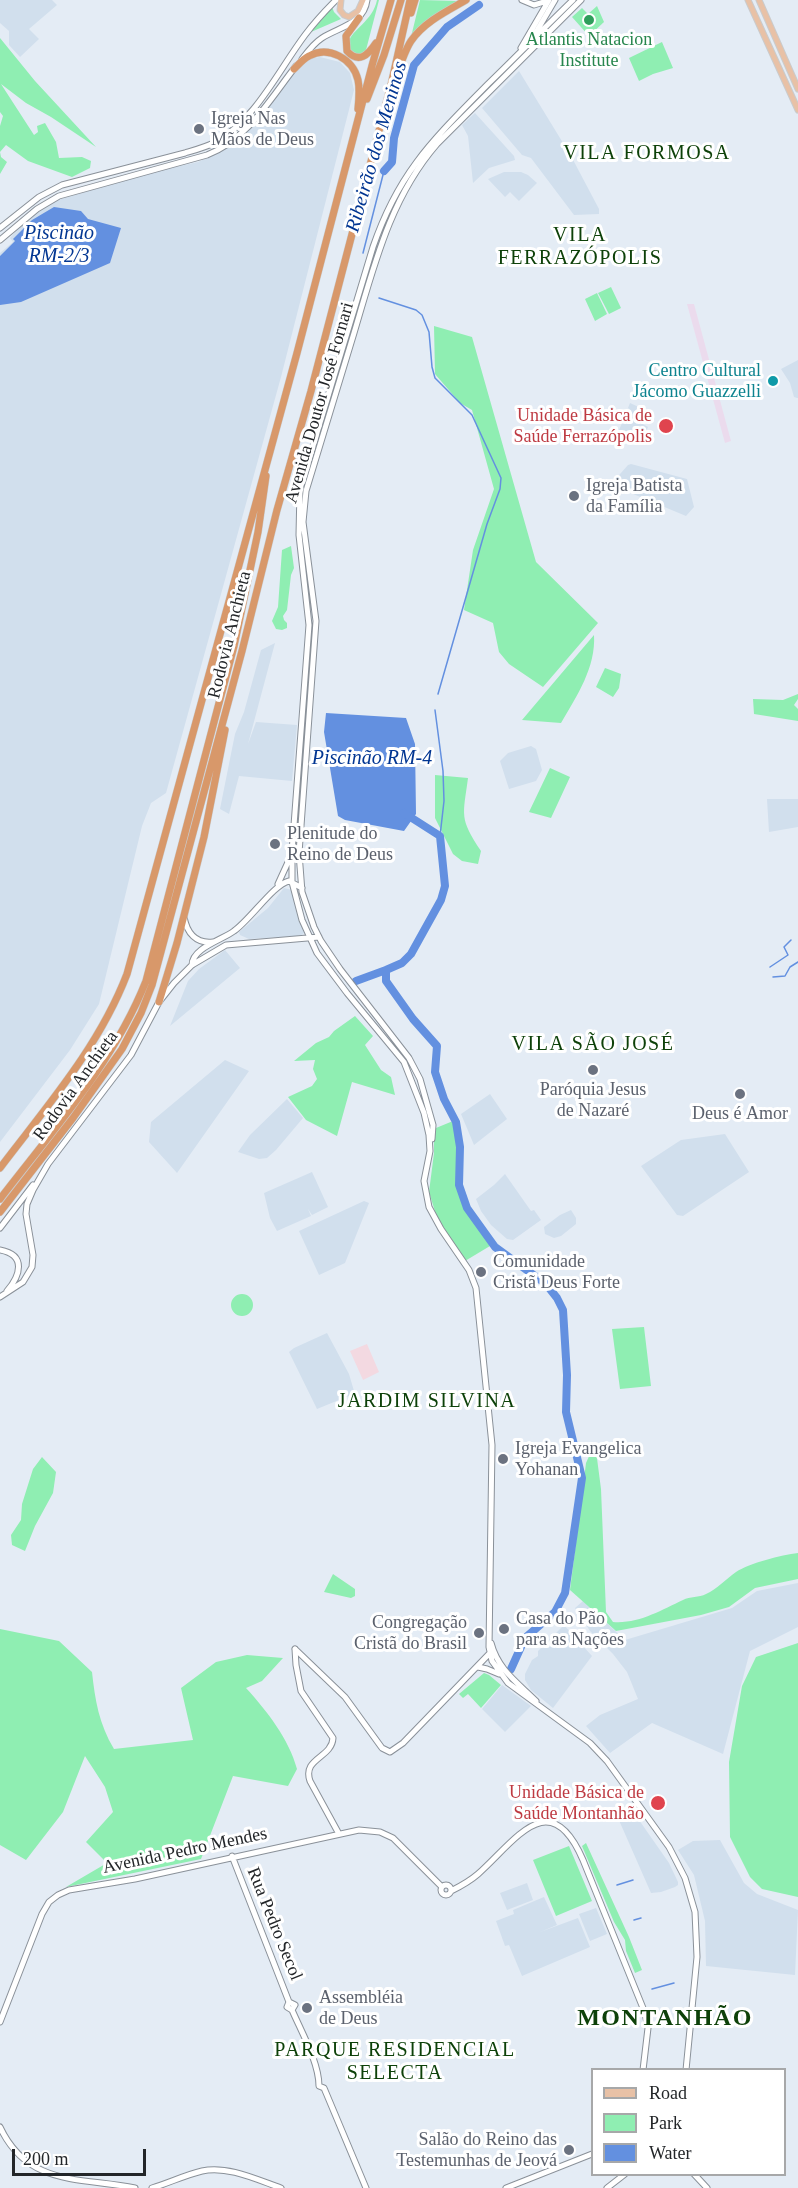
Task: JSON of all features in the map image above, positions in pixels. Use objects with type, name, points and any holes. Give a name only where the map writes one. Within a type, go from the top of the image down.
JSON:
[{"type":"highway","name":"Rodovia Anchieta","points":[[0,1168],[93,1045],[127,974],[391,0]]},
{"type":"highway","name":"Rodovia Anchieta","points":[[362,109],[375,81],[401,0]]},
{"type":"highway","name":"Rodovia Anchieta","points":[[0,1212],[122,1049],[141,1013],[152,985],[242,651],[250,638],[254,622],[255,598],[392,85],[410,0]]},
{"type":"highway","name":"Rodovia Anchieta","points":[[405,27],[415,0]]},
{"type":"highway","points":[[392,85],[408,47],[417,34],[442,14],[466,0]]},
{"type":"highway","points":[[359,18],[346,36],[345,47],[350,54],[357,58],[364,57],[380,38]]},
{"type":"highway","points":[[294,69],[309,56],[319,53],[333,54],[348,62],[359,84],[358,124]]},
{"type":"highway","name":"Rodovia Anchieta","points":[[0,1199],[67,1112],[116,1043],[133,1013],[146,981],[234,646],[258,532],[271,447]]},
{"type":"highway","points":[[159,1002],[166,986],[204,837],[235,678]]},
{"type":"main road","points":[[341,0],[340,10],[349,17],[358,11],[363,0]]},
{"type":"main road","points":[[748,0],[798,110]]},
{"type":"main road","points":[[759,0],[798,89]]},
{"type":"street","points":[[0,228],[39,197],[62,185],[185,153],[221,138],[240,123],[256,105],[306,34],[336,0]]},
{"type":"street","points":[[0,240],[34,211],[59,196],[207,155],[222,148],[251,124],[321,39],[359,18],[365,10],[367,0]]},
{"type":"street","points":[[522,0],[536,6],[549,0]]},
{"type":"street","points":[[517,56],[549,0]]},
{"type":"street","points":[[531,40],[555,0]]},
{"type":"street","name":"Avenida Doutor José Fornari","points":[[424,1113],[405,1062],[333,975],[309,938],[297,906],[292,882],[292,852],[309,625],[298,525],[300,489],[373,247],[392,199],[426,147],[573,0]]},
{"type":"street","name":"Avenida Doutor José Fornari","points":[[428,1162],[432,1152],[433,1125],[420,1079],[409,1058],[340,969],[319,937],[308,911],[302,888],[299,853],[316,621],[303,522],[306,491],[380,248],[399,199],[436,144],[581,0]]},
{"type":"street","name":"Avenida Doutor José Fornari","points":[[520,62],[531,40]]},
{"type":"street","points":[[192,965],[195,956],[233,932],[263,904],[277,886],[292,852]]},
{"type":"street","points":[[277,886],[292,882],[302,888]]},
{"type":"street","points":[[184,916],[187,929],[196,939],[204,943],[215,942]]},
{"type":"street","points":[[233,932],[238,943]]},
{"type":"street","points":[[0,1228],[131,1055],[159,1002],[192,965],[220,947],[238,943],[319,937]]},
{"type":"street","points":[[424,1113],[433,1125]]},
{"type":"street","points":[[424,1113],[429,1135],[428,1162],[424,1181],[429,1207],[469,1270],[476,1288],[479,1310],[492,1445],[489,1654],[501,1675],[516,1690],[543,1708]]},
{"type":"street","points":[[2,1296],[23,1282],[32,1267],[33,1255],[27,1204],[48,1164]]},
{"type":"street","points":[[0,1250],[11,1255],[17,1261],[19,1268],[16,1280],[2,1296]]},
{"type":"street","points":[[490,1639],[503,1669],[543,1708],[569,1730],[590,1743],[607,1761],[669,1848],[685,1878],[695,1912],[697,1949],[686,2068]]},
{"type":"street","points":[[339,1834],[307,1773],[310,1766],[330,1748],[333,1738],[301,1691],[295,1649],[334,1684],[382,1748],[390,1752],[403,1743],[489,1654]]},
{"type":"street","points":[[478,1667],[487,1668],[501,1675]]},
{"type":"street","name":"Avenida Pedro Mendes","points":[[0,2022],[42,1914],[49,1902],[69,1890],[135,1879],[359,1830],[387,1835],[446,1886],[458,1888],[478,1874],[530,1825],[544,1822],[560,1826],[578,1847],[645,2013],[648,2028],[643,2068]]},
{"type":"street","name":"Rua Pedro Secol","points":[[232,1856],[290,2002],[287,2007],[292,2010],[320,2080],[319,2086],[324,2088],[366,2188]]},
{"type":"street","points":[[0,2127],[8,2142],[22,2157],[44,2172],[71,2181],[135,2188]]},
{"type":"street","points":[[506,2188],[591,2154]]},
{"type":"street","points":[[152,2188],[201,2171],[211,2170],[232,2173],[281,2188]]},
{"type":"street","points":[[607,2188],[624,2176]]},
{"type":"street","points":[[695,2176],[706,2188]]},
{"type":"shaded area","points":[[0,0],[52,0],[57,5],[29,29],[39,39],[20,57],[9,45],[9,31],[0,23]]},
{"type":"shaded area","points":[[320,57],[340,62],[350,73],[354,90],[281,377],[166,793],[151,803],[142,826],[99,1004],[70,1050],[0,1142],[0,253],[13,242],[10,238],[25,221],[41,207],[51,202],[157,171],[198,162],[227,148],[249,130],[291,74],[309,59]]},
{"type":"shaded area","points":[[519,71],[571,156],[599,209],[599,214],[574,215],[531,158],[522,155],[482,108]]},
{"type":"shaded area","points":[[475,113],[514,156],[515,160],[489,168],[473,183],[468,136],[462,125]]},
{"type":"shaded area","points":[[504,172],[521,172],[537,183],[519,201],[510,192],[505,197],[488,179]]},
{"type":"shaded area","points":[[687,304],[694,304],[731,441],[725,443]]},
{"type":"shaded area","points":[[798,360],[797,398],[794,397],[790,383],[781,369]]},
{"type":"shaded area","points":[[630,403],[643,409],[641,413],[637,412],[634,419],[648,427],[644,436],[641,437],[629,431],[626,435],[618,432],[628,410],[632,411],[628,408]]},
{"type":"shaded area","points":[[631,464],[687,479],[694,507],[686,516],[614,486],[613,482]]},
{"type":"shaded area","points":[[275,643],[248,744],[256,722],[297,725],[292,781],[239,776],[229,814],[220,809],[235,734],[244,712],[261,650]]},
{"type":"shaded area","points":[[531,746],[536,749],[542,770],[536,781],[509,789],[500,761],[508,753]]},
{"type":"shaded area","points":[[767,799],[798,799],[798,827],[769,832]]},
{"type":"shaded area","points":[[284,888],[292,890],[304,933],[300,936],[249,939],[240,935],[239,932],[268,908]]},
{"type":"shaded area","points":[[225,950],[240,968],[170,1026],[188,981],[199,969]]},
{"type":"shaded area","points":[[225,1060],[249,1071],[177,1173],[149,1142],[151,1122]]},
{"type":"shaded area","points":[[490,1094],[507,1119],[474,1145],[461,1114]]},
{"type":"shaded area","points":[[287,1099],[303,1118],[276,1150],[267,1158],[259,1159],[238,1152],[250,1135]]},
{"type":"shaded area","points":[[725,1134],[749,1172],[683,1216],[677,1215],[641,1166],[681,1140]]},
{"type":"shaded area","points":[[312,1172],[328,1207],[312,1215],[308,1209],[311,1216],[277,1231],[270,1218],[264,1193]]},
{"type":"shaded area","points":[[505,1174],[531,1211],[534,1210],[541,1220],[513,1240],[507,1239],[491,1225],[476,1199]]},
{"type":"shaded area","points":[[364,1201],[369,1203],[345,1263],[319,1275],[299,1231]]},
{"type":"shaded area","points":[[571,1210],[576,1218],[576,1224],[561,1236],[554,1238],[545,1234],[544,1227]]},
{"type":"shaded area","points":[[327,1333],[349,1374],[354,1391],[351,1395],[317,1409],[289,1352]]},
{"type":"shaded area","points":[[367,1344],[379,1372],[363,1380],[350,1351]]},
{"type":"shaded area","points":[[798,1583],[798,1627],[750,1651],[723,1754],[652,1723],[610,1753],[586,1726],[600,1715],[638,1699],[627,1672],[590,1631],[575,1608],[583,1601],[625,1640],[732,1608],[757,1591]]},
{"type":"shaded area","points":[[564,1625],[592,1656],[553,1708],[531,1690],[525,1680],[525,1674],[532,1660],[538,1656],[538,1651]]},
{"type":"shaded area","points":[[502,1685],[531,1706],[505,1732],[482,1709]]},
{"type":"shaded area","points":[[632,1810],[669,1863],[678,1882],[675,1887],[651,1893],[618,1818]]},
{"type":"shaded area","points":[[720,1840],[744,1883],[757,1894],[798,1910],[795,1975],[706,1966],[705,1921],[694,1875],[678,1850],[693,1841]]},
{"type":"shaded area","points":[[527,1883],[533,1900],[507,1910],[500,1893]]},
{"type":"shaded area","points":[[544,1897],[557,1925],[540,1932],[578,1918],[590,1947],[522,1976],[509,1945],[505,1946],[496,1921],[514,1914],[513,1910]]},
{"type":"shaded area","points":[[596,1908],[607,1934],[590,1941],[579,1914]]},
{"type":"green space","points":[[379,0],[366,50],[360,55],[351,52],[349,42],[351,38],[371,14]]},
{"type":"green space","points":[[420,0],[458,1],[411,37]]},
{"type":"green space","name":"Atlantis Natacion Institute","points":[[597,6],[604,22],[589,36],[572,17],[582,8],[588,14]]},
{"type":"green space","points":[[332,7],[341,19],[311,32]]},
{"type":"green space","points":[[0,38],[35,81],[96,147],[26,103],[1,84],[34,135],[38,132],[37,126],[45,123],[56,142],[59,158],[82,157],[91,161],[90,168],[72,177],[28,161],[6,145],[0,152],[0,126],[3,116],[0,112]]},
{"type":"green space","points":[[662,42],[673,68],[639,81],[629,58]]},
{"type":"green space","points":[[0,152],[1,157],[7,162],[0,174]]},
{"type":"green space","points":[[611,287],[621,308],[609,314],[598,293]]},
{"type":"green space","points":[[597,293],[607,314],[595,321],[585,299]]},
{"type":"green space","points":[[434,326],[472,337],[536,562],[598,623],[543,687],[509,664],[499,652],[493,623],[464,610],[473,550],[494,489],[472,410],[460,403],[435,374]]},
{"type":"green space","points":[[291,546],[294,568],[291,575],[287,610],[283,616],[287,628],[282,630],[276,629],[272,621],[278,607],[282,550]]},
{"type":"green space","points":[[594,635],[589,670],[561,723],[522,720]]},
{"type":"green space","points":[[605,668],[621,674],[619,688],[613,697],[596,687]]},
{"type":"green space","points":[[798,694],[794,705],[798,709],[798,721],[754,714],[753,699],[783,700]]},
{"type":"green space","points":[[550,768],[570,777],[551,818],[529,812]]},
{"type":"green space","points":[[435,775],[468,778],[464,816],[469,831],[481,851],[478,864],[462,861],[453,854],[435,818]]},
{"type":"green space","points":[[355,1016],[373,1036],[365,1045],[381,1070],[391,1077],[395,1095],[352,1082],[337,1136],[306,1120],[288,1097],[312,1086],[317,1079],[313,1069],[315,1060],[294,1061]]},
{"type":"green space","points":[[453,1121],[458,1146],[458,1186],[461,1198],[490,1246],[465,1261],[438,1221],[429,1192],[434,1133],[436,1128]]},
{"type":"green space","points":[[242,1294],[250,1297],[253,1305],[250,1313],[242,1316],[234,1313],[231,1305],[234,1297]]},
{"type":"green space","points":[[644,1327],[651,1386],[620,1389],[612,1329]]},
{"type":"green space","points":[[595,1443],[601,1489],[606,1612],[613,1622],[641,1619],[686,1599],[703,1595],[742,1569],[798,1553],[798,1579],[755,1588],[729,1607],[701,1615],[616,1631],[570,1590],[586,1463]]},
{"type":"green space","points":[[42,1457],[56,1472],[53,1493],[35,1526],[25,1551],[12,1545],[11,1535],[21,1520],[22,1504],[33,1469]]},
{"type":"green space","points":[[333,1574],[355,1589],[355,1596],[351,1598],[324,1592]]},
{"type":"green space","points":[[0,1629],[59,1641],[92,1672],[98,1712],[114,1749],[193,1740],[181,1688],[216,1662],[247,1655],[283,1658],[262,1681],[246,1688],[276,1726],[289,1747],[297,1769],[288,1786],[233,1776],[201,1859],[66,1887],[107,1863],[86,1842],[113,1812],[105,1787],[85,1756],[63,1812],[26,1860],[0,1845]]},
{"type":"green space","points":[[798,1643],[798,1897],[762,1889],[750,1877],[730,1837],[729,1762],[742,1686],[756,1657]]},
{"type":"green space","points":[[484,1673],[501,1685],[481,1708],[468,1694],[463,1698],[459,1694]]},
{"type":"green space","points":[[586,1843],[642,1970],[635,1973],[626,1951],[625,1940],[614,1922],[582,1846]]},
{"type":"green space","points":[[569,1846],[592,1901],[556,1916],[533,1860]]},
{"type":"water","name":"Piscinão RM-2/3","points":[[54,207],[81,211],[88,219],[121,228],[110,263],[21,302],[0,305],[0,256],[32,220]]},
{"type":"water","name":"Piscinão RM-4","points":[[326,713],[406,718],[415,744],[416,814],[404,831],[345,820],[338,816],[324,732]]},
{"type":"waterway","name":"Ribeirão dos Meninos","points":[[384,171],[392,162],[394,138],[414,65],[447,27],[479,5]]},
{"type":"waterway","name":"Ribeirão dos Meninos","points":[[363,253],[384,171]]},
{"type":"waterway","points":[[379,298],[416,310],[422,315],[429,332],[435,378],[472,415],[501,478],[500,489],[487,524],[438,694]]},
{"type":"waterway","points":[[435,710],[443,771],[444,801],[440,836]]},
{"type":"waterway","points":[[404,813],[440,836],[445,886],[441,900],[411,954],[402,963],[386,970],[386,981],[413,1019],[437,1046],[435,1072],[444,1099],[456,1122],[460,1147],[459,1185],[467,1208],[495,1247],[546,1284],[563,1310],[567,1375],[566,1412],[582,1478],[565,1593],[555,1612],[525,1638],[511,1669]]},
{"type":"waterway","points":[[770,967],[788,955],[784,947],[791,940]]},
{"type":"waterway","points":[[773,977],[785,976],[790,967],[798,962]]},
{"type":"waterway","points":[[356,981],[386,970]]},
{"type":"waterway","points":[[617,1885],[633,1880]]},
{"type":"waterway","points":[[634,1920],[641,1918]]},
{"type":"waterway","points":[[652,1989],[674,1983]]},
{"type":"place","name":"Atlantis Natacion Institute","points":[[589,20]]},
{"type":"place","name":"Igreja Nas Mãos de Deus","points":[[199,129]]},
{"type":"place","name":"Centro Cultural Jácomo Guazzelli","points":[[773,381]]},
{"type":"place","name":"Unidade Básica de Saúde Ferrazópolis","points":[[666,426]]},
{"type":"place","name":"Igreja Batista da Família","points":[[574,496]]},
{"type":"place","name":"Plenitude do Reino de Deus","points":[[275,844]]},
{"type":"place","name":"Paróquia Jesus de Nazaré","points":[[593,1070]]},
{"type":"place","name":"Deus é Amor","points":[[740,1094]]},
{"type":"place","name":"Comunidade Cristã Deus Forte","points":[[481,1272]]},
{"type":"place","name":"Igreja Evangelica Yohanan","points":[[503,1459]]},
{"type":"place","name":"Casa do Pão para as Nações","points":[[504,1629]]},
{"type":"place","name":"Congregação Cristã do Brasil","points":[[479,1633]]},
{"type":"place","name":"Unidade Básica de Saúde Montanhão","points":[[658,1803]]},
{"type":"place","name":"Assembléia de Deus","points":[[307,2008]]},
{"type":"place","name":"Salão do Reino das Testemunhas de Jeová","points":[[569,2150]]},
{"type":"district","name":"VILA FORMOSA","points":[[647,154]]},
{"type":"district","name":"VILA FERRAZÓPOLIS","points":[[580,248]]},
{"type":"district","name":"VILA SÃO JOSÉ","points":[[593,1045]]},
{"type":"district","name":"JARDIM SILVINA","points":[[427,1402]]},
{"type":"district","name":"MONTANHÃO","points":[[665,2019]]},
{"type":"district","name":"PARQUE RESIDENCIAL SELECTA","points":[[395,2062]]}]
